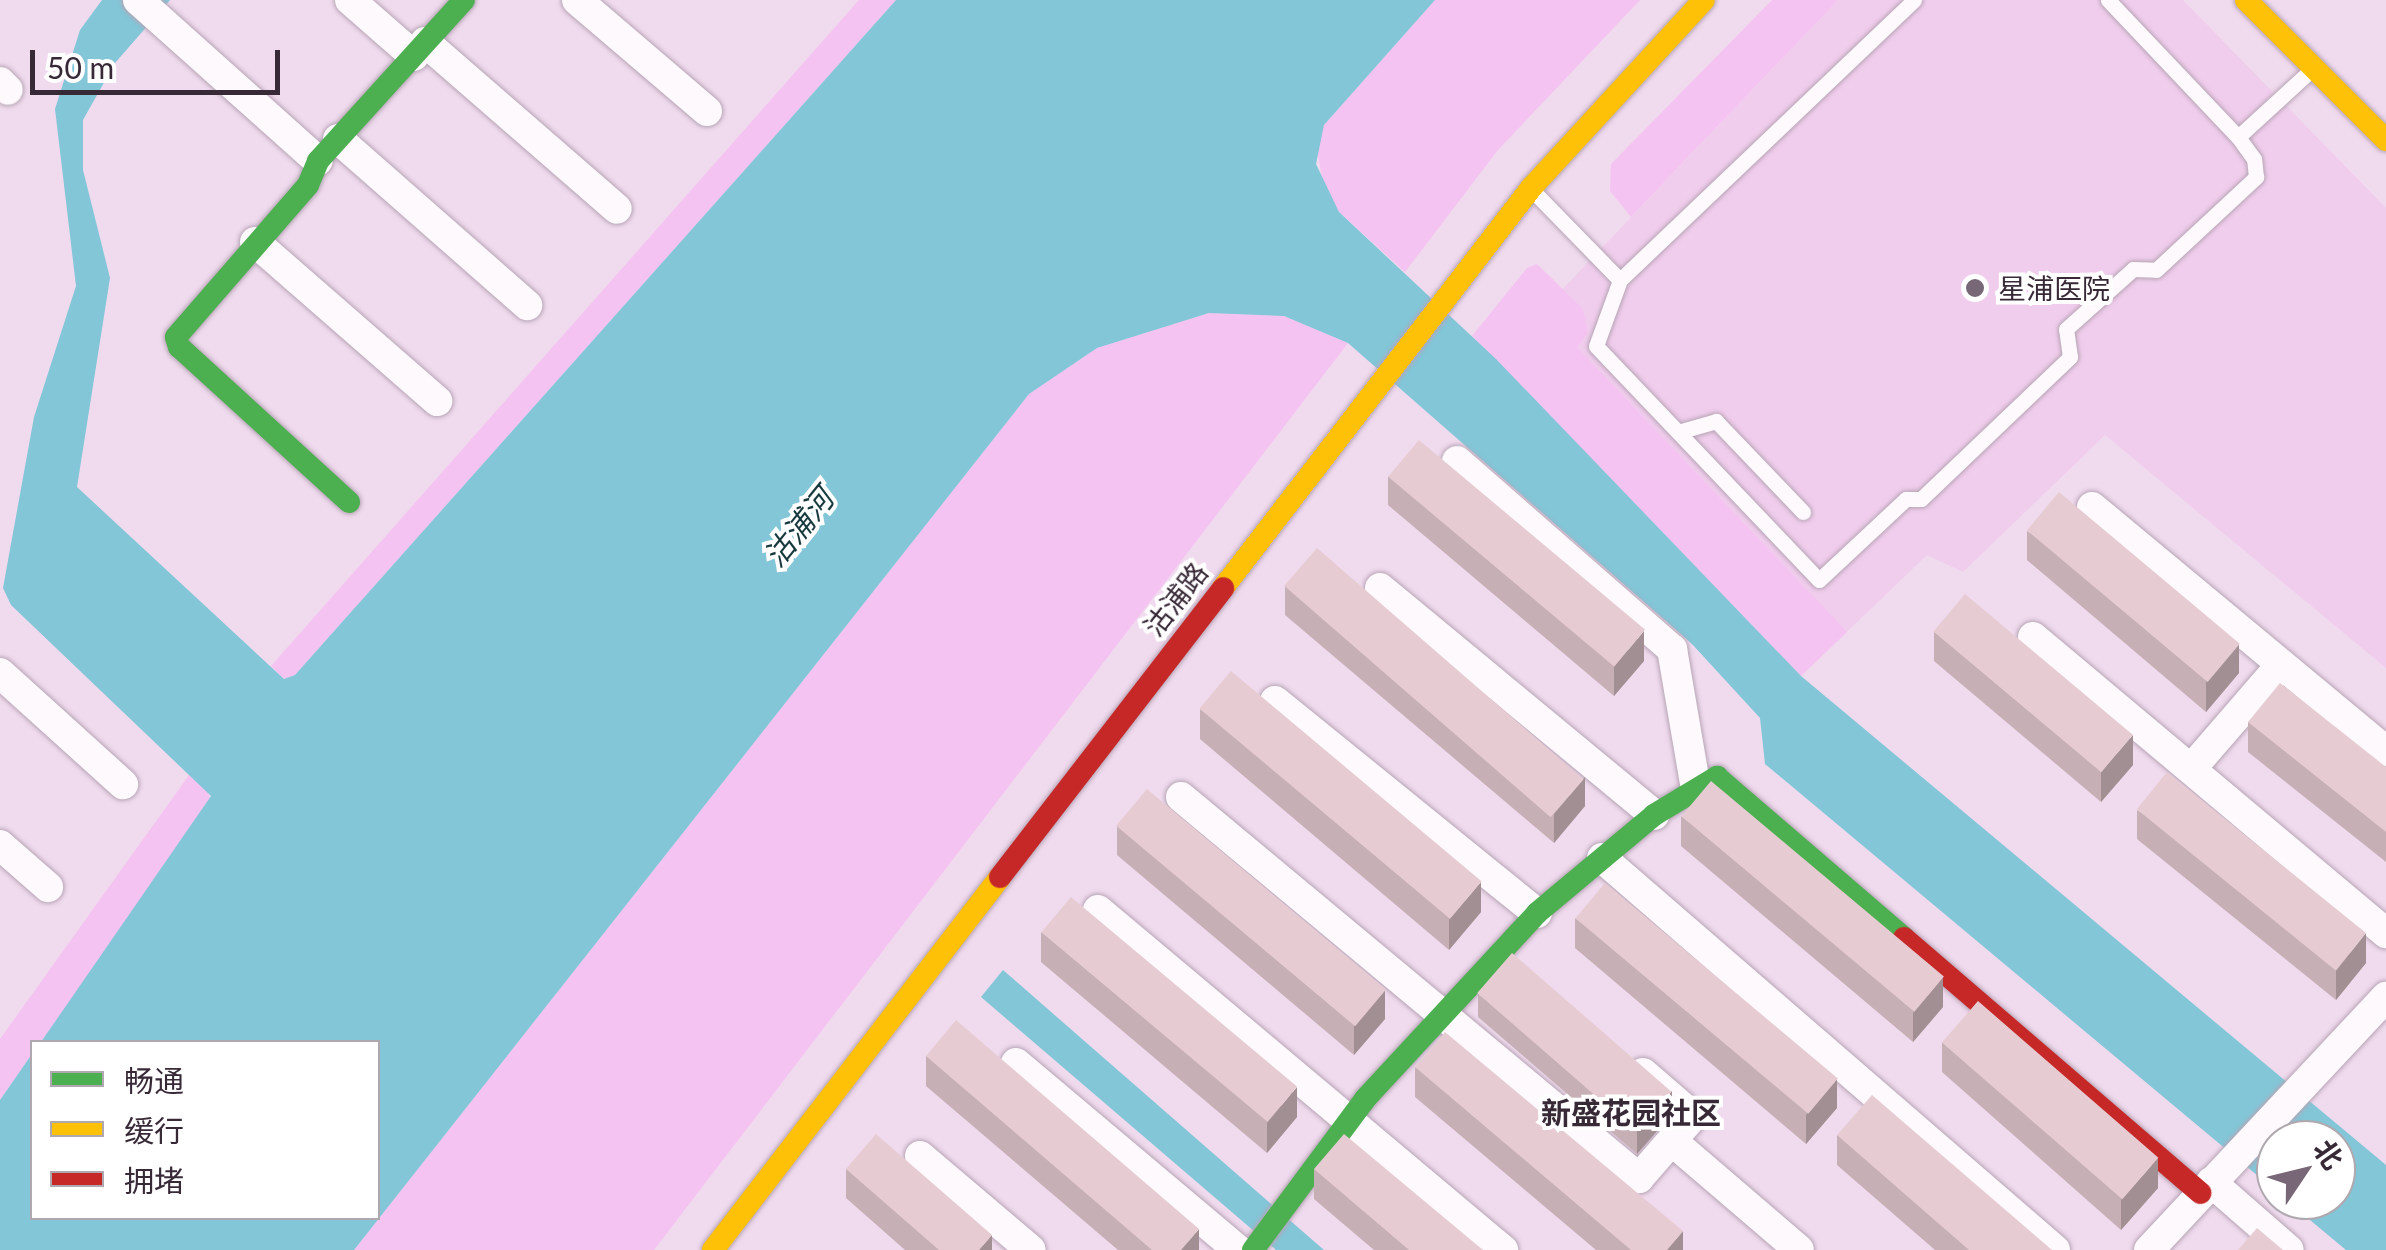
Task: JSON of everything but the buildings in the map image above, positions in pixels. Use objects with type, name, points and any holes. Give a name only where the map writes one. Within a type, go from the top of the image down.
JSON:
[{"type":"street","points":[[138,0],[528,305]]},
{"type":"street","points":[[350,0],[420,49],[617,209]]},
{"type":"street","points":[[349,502],[179,348],[178,328],[308,185],[328,150],[464,0]]},
{"type":"street","points":[[577,0],[707,111]]},
{"type":"street","name":"沽浦路","points":[[713,1250],[1531,188],[1704,0]]},
{"type":"street","points":[[2246,0],[2386,140]]},
{"type":"street","points":[[255,242],[437,401]]},
{"type":"street","points":[[1457,461],[1672,649],[1695,784]]},
{"type":"street","points":[[2092,506],[2386,752]]},
{"type":"street","points":[[1380,588],[1654,816]]},
{"type":"street","points":[[2033,637],[2386,933]]},
{"type":"street","points":[[2190,769],[2281,665]]},
{"type":"street","points":[[3,681],[124,784]]},
{"type":"street","points":[[1276,701],[1537,914]]},
{"type":"street","points":[[1016,1062],[1248,1249],[1350,1118],[1440,1014],[1537,914],[1695,784],[1716,777],[2214,1179],[2289,1250]]},
{"type":"street","points":[[1181,797],[1638,1178],[1693,1116],[1618,1053]]},
{"type":"street","points":[[0,845],[48,887]]},
{"type":"street","points":[[1602,858],[2055,1250]]},
{"type":"street","points":[[1098,910],[1503,1250]]},
{"type":"street","points":[[1500,952],[1529,977]]},
{"type":"street","points":[[2149,1250],[2386,997]]},
{"type":"street","points":[[1672,1140],[1800,1250]]},
{"type":"street","points":[[920,1156],[1031,1250]]},
{"type":"lane","points":[[1914,0],[1620,280],[1596,346],[1820,580],[1906,499],[1921,499],[2070,357],[2066,330],[2133,269],[2156,270],[2256,178],[2254,159],[2238,138],[2108,0]]},
{"type":"lane","points":[[2238,138],[2313,68]]},
{"type":"lane","points":[[1531,188],[1620,280]]},
{"type":"lane","points":[[1678,432],[1716,421],[1803,512]]},
{"type":"shaded area","points":[[859,0],[896,0],[295,675],[284,679],[271,666]]},
{"type":"shaded area","points":[[1435,0],[1640,0],[1498,150],[1405,272],[1339,212],[1324,189],[1316,144],[1324,125]]},
{"type":"shaded area","points":[[1772,0],[1838,0],[1631,217],[1610,191],[1611,164]]},
{"type":"shaded area","name":"星浦医院","points":[[1838,0],[2183,0],[2386,208],[2386,668],[2105,435],[1963,572],[1927,555],[1801,676],[1496,359]]},
{"type":"shaded area","points":[[1537,264],[1583,309],[1588,333],[1577,347],[1847,632],[1801,676],[1472,336],[1527,268]]},
{"type":"shaded area","points":[[1209,313],[1284,316],[1348,343],[654,1250],[354,1250],[1029,394],[1097,348]]},
{"type":"shaded area","points":[[192,771],[207,787],[211,804],[42,1040],[30,1040],[30,1057],[0,1100],[0,1039]]},
{"type":"water","name":"沽浦河","points":[[102,0],[170,0],[115,63],[83,120],[83,170],[110,278],[77,487],[284,679],[295,675],[896,0],[1435,0],[1324,125],[1316,164],[1339,212],[1496,359],[1801,676],[2332,1120],[2256,1120],[2256,1174],[1765,764],[1760,718],[1692,644],[1348,343],[1284,316],[1209,313],[1097,348],[1029,394],[380,1217],[380,1040],[42,1040],[211,796],[11,605],[3,588],[34,417],[76,286],[55,109],[80,30]]},
{"type":"water","points":[[1003,970],[1324,1250],[1276,1250],[981,997]]},
{"type":"water","points":[[30,1057],[30,1220],[378,1220],[354,1250],[0,1250],[0,1100]]},
{"type":"water","points":[[2356,1140],[2386,1165],[2386,1250],[2346,1250],[2310,1220],[2356,1220]]},
{"type":"traffic: fast","points":[[349,502],[179,347],[176,337],[308,185],[318,161],[464,0]]},
{"type":"traffic: fast","points":[[1253,1250],[1365,1099],[1537,913],[1654,815],[1717,777],[1904,938]]},
{"type":"traffic: slow","points":[[1223,588],[1531,188],[1704,0]]},
{"type":"traffic: slow","points":[[2246,0],[2386,140]]},
{"type":"traffic: slow","points":[[713,1250],[1000,877]]},
{"type":"traffic: jam","points":[[1000,877],[1223,588]]},
{"type":"traffic: jam","points":[[1904,938],[2200,1193]]},
{"type":"place","name":"星浦医院","points":[[1975,288]]},
{"type":"district","name":"新盛花园社区","points":[[1631,1112]]}]
